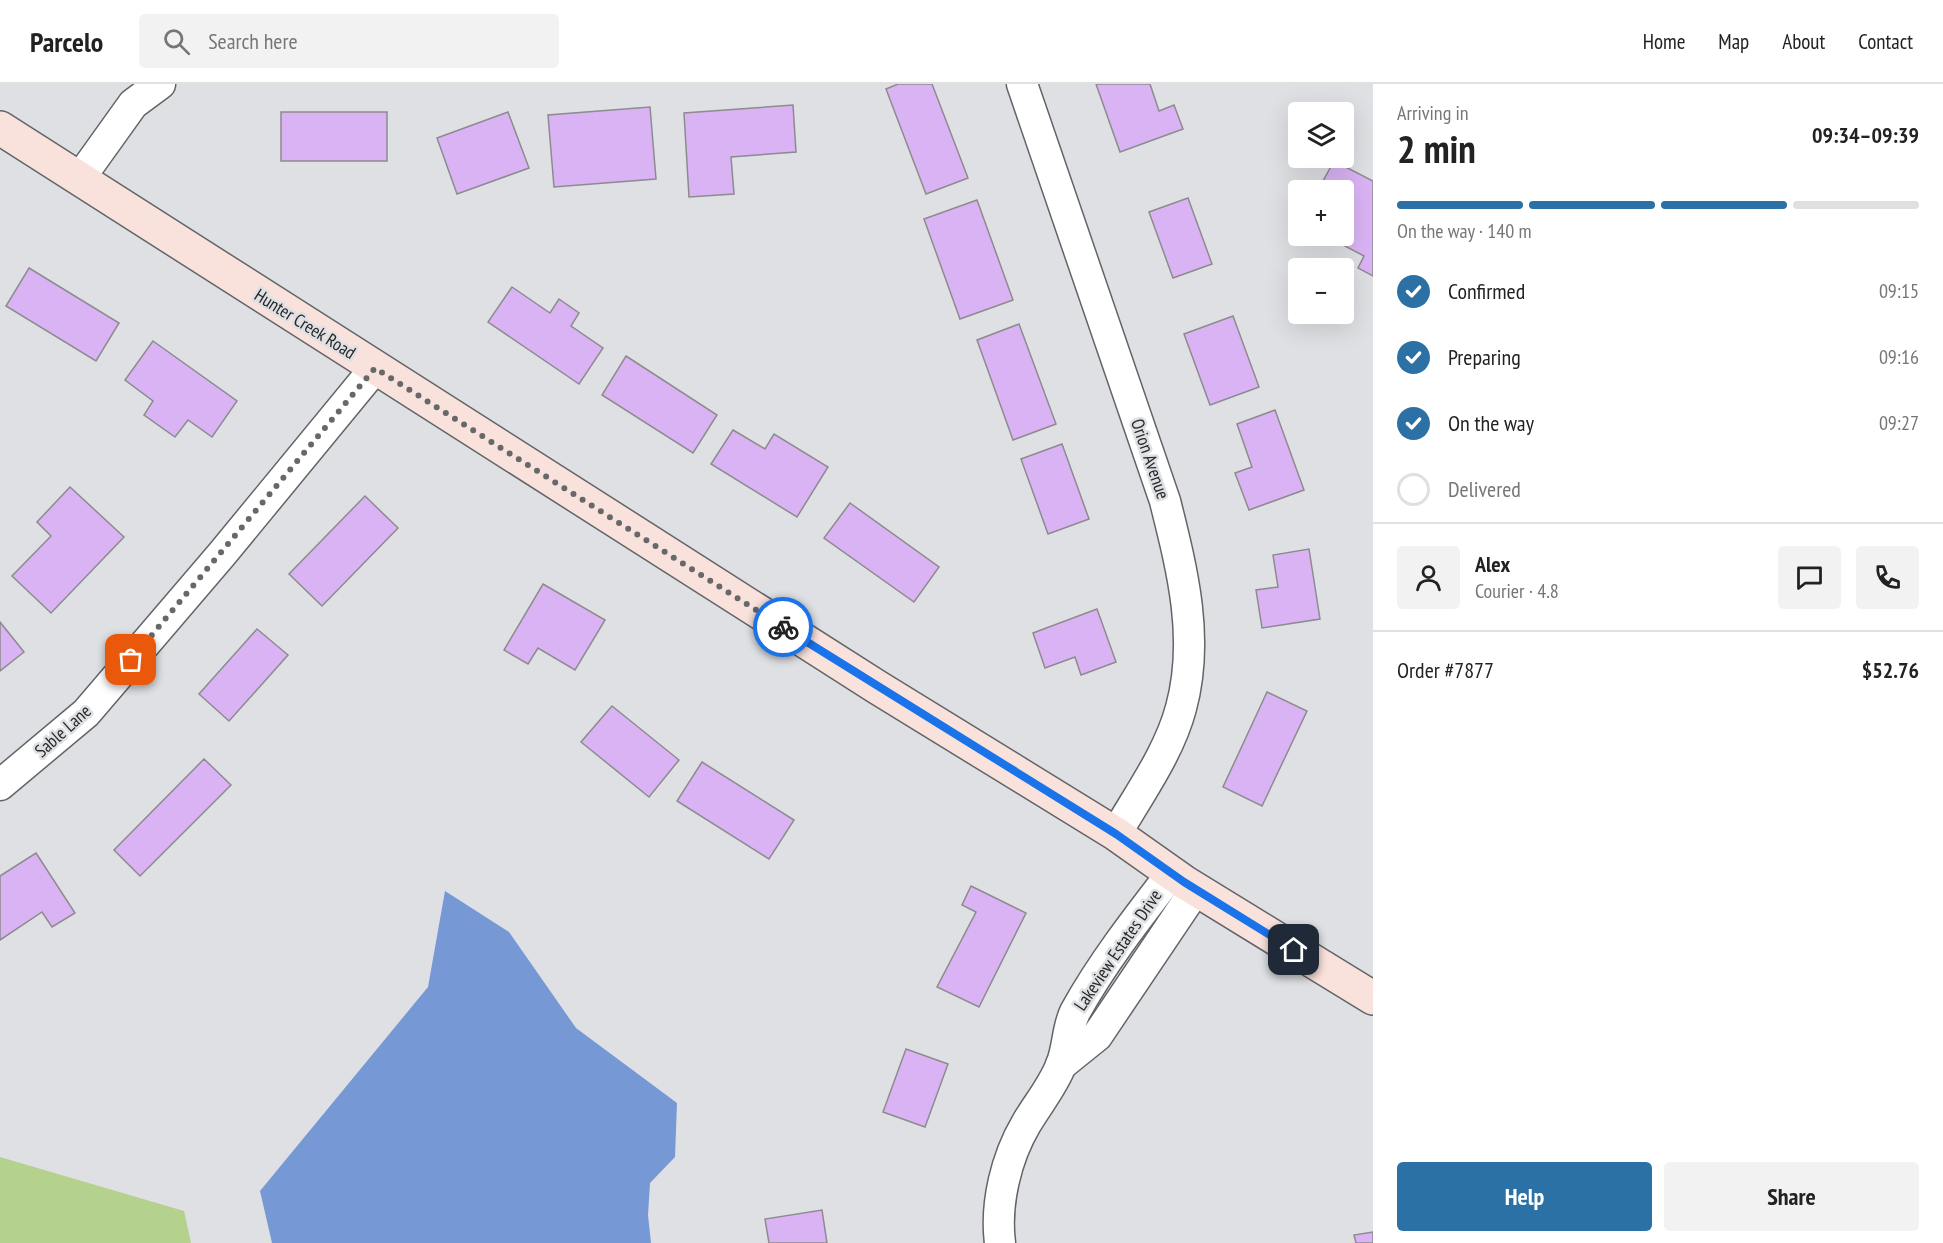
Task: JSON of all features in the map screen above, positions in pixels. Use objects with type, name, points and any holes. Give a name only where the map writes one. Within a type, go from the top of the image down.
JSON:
[{"type":"main road","name":"Hunter Creek Road","points":[[0,128],[35,152],[80,178],[164,235],[877,687],[1116,834],[1184,881],[1373,998]]},
{"type":"street","points":[[80,178],[133,104],[160,84]]},
{"type":"street","name":"Orion Avenue","points":[[1022,84],[1165,501],[1182,570],[1187,604],[1189,640],[1181,709],[1157,762],[1116,834]]},
{"type":"street","name":"Sable Lane","points":[[0,785],[86,713],[222,554],[375,368]]},
{"type":"street","name":"Lakeview Estates Drive","points":[[1000,1243],[998,1229],[1001,1194],[1010,1161],[1024,1127],[1061,1065],[1097,1036],[1184,881]]},
{"type":"green space","points":[[0,1157],[184,1211],[191,1243],[0,1243]]},
{"type":"water","points":[[445,891],[509,932],[576,1028],[677,1103],[675,1157],[650,1183],[648,1215],[651,1243],[272,1243],[260,1191],[428,987]]},
{"type":"building","points":[[898,84],[932,84],[968,178],[926,194],[886,89]]},
{"type":"building","points":[[1096,84],[1150,84],[1159,111],[1174,105],[1183,129],[1120,152]]},
{"type":"building","points":[[793,105],[796,152],[731,157],[734,194],[689,197],[684,113]]},
{"type":"building","points":[[650,107],[656,179],[554,187],[548,115]]},
{"type":"building","points":[[281,112],[387,112],[387,161],[281,161]]},
{"type":"building","points":[[508,112],[529,168],[457,194],[437,138]]},
{"type":"building","points":[[1330,168],[1348,168],[1373,181],[1373,276],[1358,268],[1364,256],[1345,246],[1354,246],[1354,180],[1324,180]]},
{"type":"building","points":[[1188,198],[1212,264],[1173,278],[1149,212]]},
{"type":"building","points":[[977,200],[1013,300],[960,319],[924,219]]},
{"type":"building","points":[[29,268],[119,323],[96,361],[6,306]]},
{"type":"building","points":[[512,287],[550,313],[559,299],[579,313],[571,326],[603,348],[579,384],[488,322]]},
{"type":"building","points":[[1233,316],[1259,387],[1210,405],[1184,334]]},
{"type":"building","points":[[1019,324],[1056,424],[1013,440],[977,340]]},
{"type":"building","points":[[153,341],[237,401],[212,437],[188,420],[175,437],[144,415],[153,401],[125,380]]},
{"type":"building","points":[[626,356],[717,415],[693,453],[602,395]]},
{"type":"building","points":[[1275,410],[1304,490],[1249,510],[1235,473],[1252,467],[1237,424]]},
{"type":"building","points":[[733,430],[765,449],[774,434],[828,467],[797,517],[711,464]]},
{"type":"building","points":[[1062,444],[1089,519],[1048,534],[1021,459]]},
{"type":"building","points":[[70,487],[124,537],[51,613],[12,576],[51,536],[37,522]]},
{"type":"building","points":[[365,496],[398,528],[322,606],[289,574]]},
{"type":"building","points":[[850,503],[939,567],[914,602],[824,538]]},
{"type":"building","points":[[1309,549],[1320,619],[1262,628],[1256,590],[1278,587],[1273,555]]},
{"type":"building","points":[[543,584],[605,620],[575,670],[538,648],[528,664],[504,650]]},
{"type":"building","points":[[1097,609],[1116,662],[1081,675],[1075,657],[1045,668],[1033,633]]},
{"type":"building","points":[[0,622],[24,652],[0,671]]},
{"type":"building","points":[[257,629],[288,655],[229,721],[199,694]]},
{"type":"building","points":[[1267,692],[1307,711],[1262,806],[1223,787]]},
{"type":"building","points":[[612,706],[679,760],[649,797],[581,742]]},
{"type":"building","points":[[204,759],[231,785],[140,876],[114,850]]},
{"type":"building","points":[[702,762],[794,820],[769,859],[677,801]]},
{"type":"building","points":[[36,853],[75,913],[52,927],[42,912],[0,940],[0,876]]},
{"type":"building","points":[[971,886],[1026,913],[979,1007],[937,987],[976,912],[962,905]]},
{"type":"building","points":[[906,1049],[948,1064],[925,1127],[883,1112]]},
{"type":"building","points":[[822,1210],[827,1243],[769,1243],[765,1219]]},
{"type":"building","points":[[1373,1232],[1373,1243],[1356,1243],[1354,1235]]},
{"type":"way so far","points":[[131,660],[222,554],[375,368],[783,627]]},
{"type":"route","points":[[783,627],[1116,834],[1184,882],[1294,950]]}]
